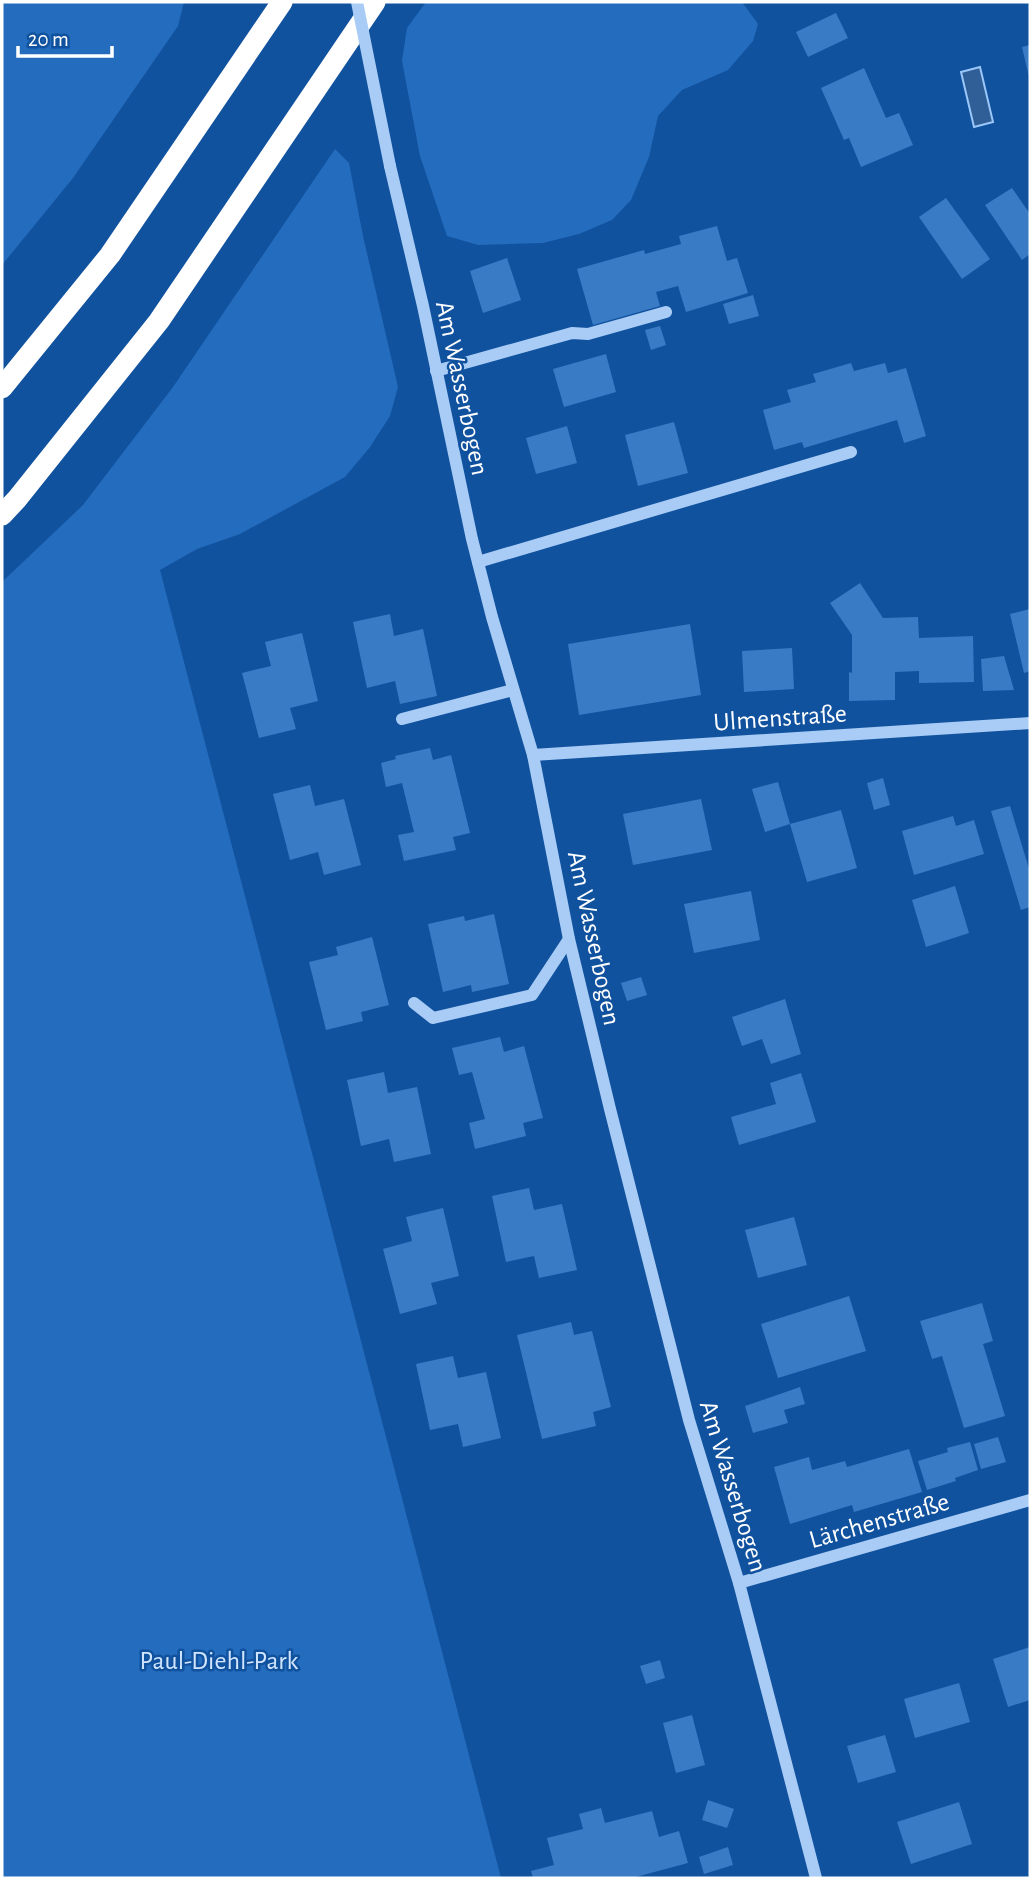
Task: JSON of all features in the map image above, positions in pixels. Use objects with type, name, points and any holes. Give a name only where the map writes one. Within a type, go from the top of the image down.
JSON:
[{"type":"highway","points":[[2,388],[110,255],[282,2]]},
{"type":"highway","points":[[2,515],[159,321],[375,2]]},
{"type":"street","name":"Am Wasserbogen","points":[[357,2],[390,166],[478,562],[534,755],[569,939],[689,1420],[739,1583],[816,1878]]},
{"type":"street","points":[[436,371],[572,333],[588,334],[666,312]]},
{"type":"street","points":[[478,562],[851,452]]},
{"type":"street","points":[[402,719],[513,690]]},
{"type":"street","name":"Ulmenstraße","points":[[534,755],[1030,723]]},
{"type":"street","points":[[414,1003],[433,1018],[531,995],[569,939]]},
{"type":"street","name":"Lärchenstraße","points":[[739,1583],[1030,1500]]},
{"type":"green space","points":[[2,2],[184,2],[178,26],[73,178],[2,265]]},
{"type":"green space","points":[[426,2],[742,2],[758,24],[753,41],[728,70],[682,90],[658,116],[649,157],[631,200],[612,220],[579,234],[543,243],[478,245],[447,236],[420,156],[402,61],[407,28]]},
{"type":"green space","name":"Paul-Diehl-Park","points":[[335,149],[349,163],[398,387],[390,416],[370,447],[345,477],[240,534],[197,549],[160,570],[501,1878],[2,1878],[2,582],[83,505],[173,387]]},
{"type":"shaded area","points":[[980,67],[993,122],[974,127],[961,72]]},
{"type":"building","points":[[836,13],[848,38],[808,57],[796,32]]},
{"type":"building","points":[[1030,45],[1030,77],[1029,77],[1022,47]]},
{"type":"building","points":[[864,68],[886,118],[899,113],[913,145],[861,167],[849,138],[844,140],[821,88]]},
{"type":"building","points":[[1012,188],[1030,214],[1030,254],[1022,260],[985,205]]},
{"type":"building","points":[[946,198],[990,259],[962,279],[919,217]]},
{"type":"building","points":[[717,226],[727,261],[737,258],[748,293],[686,312],[678,286],[656,292],[660,306],[593,325],[577,269],[644,250],[645,254],[681,244],[679,236]]},
{"type":"building","points":[[507,258],[521,300],[483,313],[470,271]]},
{"type":"building","points":[[753,295],[759,316],[729,324],[723,304]]},
{"type":"building","points":[[660,326],[666,345],[651,350],[645,330]]},
{"type":"building","points":[[606,354],[616,392],[564,407],[553,369]]},
{"type":"building","points":[[851,363],[854,371],[885,363],[888,373],[906,368],[926,436],[904,443],[897,420],[804,448],[802,442],[774,450],[763,410],[791,402],[787,390],[816,382],[813,374]]},
{"type":"building","points":[[674,422],[688,473],[638,486],[625,435]]},
{"type":"building","points":[[567,426],[577,463],[536,474],[526,438]]},
{"type":"building","points":[[860,583],[883,618],[918,617],[919,638],[973,636],[974,682],[919,683],[919,671],[895,672],[895,700],[849,701],[852,635],[830,603]]},
{"type":"building","points":[[1030,609],[1030,671],[1024,673],[1010,614]]},
{"type":"building","points":[[390,614],[394,636],[423,629],[437,696],[400,704],[395,681],[367,688],[353,622]]},
{"type":"building","points":[[690,624],[701,695],[579,715],[568,644]]},
{"type":"building","points":[[302,633],[318,701],[290,708],[296,729],[259,738],[242,673],[271,666],[265,642]]},
{"type":"building","points":[[792,648],[794,689],[744,692],[742,651]]},
{"type":"building","points":[[1004,656],[1014,690],[983,691],[981,659]]},
{"type":"building","points":[[430,748],[433,760],[451,755],[470,833],[453,837],[456,850],[404,861],[398,835],[414,832],[402,783],[386,787],[381,763],[396,759],[395,756]]},
{"type":"building","points":[[883,778],[890,805],[874,810],[867,783]]},
{"type":"building","points":[[778,782],[790,824],[765,832],[752,789]]},
{"type":"building","points":[[310,785],[315,806],[344,799],[361,865],[324,875],[318,852],[290,860],[273,794]]},
{"type":"building","points":[[701,799],[712,850],[633,865],[623,814]]},
{"type":"building","points":[[1010,806],[1030,872],[1030,907],[1021,910],[991,811]]},
{"type":"building","points":[[841,810],[857,868],[807,882],[790,824]]},
{"type":"building","points":[[953,816],[956,826],[974,820],[984,854],[914,875],[902,831]]},
{"type":"building","points":[[955,886],[969,933],[926,947],[912,900]]},
{"type":"building","points":[[751,891],[760,940],[694,953],[684,904]]},
{"type":"building","points":[[494,914],[509,984],[472,992],[471,985],[443,992],[428,924],[464,916],[465,921]]},
{"type":"building","points":[[372,937],[389,1005],[361,1012],[363,1021],[326,1030],[309,962],[338,955],[336,947]]},
{"type":"building","points":[[641,977],[647,995],[627,1001],[621,983]]},
{"type":"building","points":[[785,999],[801,1054],[771,1064],[762,1039],[742,1046],[732,1017]]},
{"type":"building","points":[[500,1037],[504,1052],[524,1046],[543,1118],[523,1123],[526,1136],[475,1149],[469,1123],[485,1119],[472,1072],[459,1075],[452,1048]]},
{"type":"building","points":[[384,1072],[388,1093],[417,1087],[431,1154],[394,1162],[389,1139],[361,1146],[347,1080]]},
{"type":"building","points":[[801,1073],[816,1122],[739,1145],[731,1117],[776,1104],[770,1083]]},
{"type":"building","points":[[529,1188],[534,1210],[562,1204],[577,1270],[539,1278],[534,1256],[506,1262],[492,1196]]},
{"type":"building","points":[[443,1208],[459,1276],[431,1283],[437,1304],[400,1314],[383,1249],[412,1241],[406,1217]]},
{"type":"building","points":[[794,1217],[807,1265],[758,1278],[745,1230]]},
{"type":"building","points":[[849,1296],[866,1351],[778,1378],[761,1324]]},
{"type":"building","points":[[982,1303],[993,1341],[983,1344],[1005,1416],[964,1428],[942,1356],[932,1359],[920,1321]]},
{"type":"building","points":[[571,1322],[574,1335],[592,1331],[611,1407],[593,1412],[596,1426],[542,1439],[517,1335]]},
{"type":"building","points":[[453,1356],[458,1378],[486,1372],[501,1438],[463,1447],[458,1424],[430,1430],[416,1364]]},
{"type":"building","points":[[800,1387],[805,1404],[784,1410],[788,1423],[753,1433],[745,1406]]},
{"type":"building","points":[[998,1437],[1006,1462],[981,1469],[974,1444]]},
{"type":"building","points":[[970,1442],[978,1470],[955,1478],[956,1481],[927,1490],[918,1461],[948,1452],[947,1448]]},
{"type":"building","points":[[909,1449],[922,1492],[854,1512],[852,1505],[790,1524],[774,1467],[809,1457],[812,1470],[845,1461],[847,1467]]},
{"type":"building","points":[[1030,1647],[1030,1700],[1008,1707],[993,1659]]},
{"type":"building","points":[[660,1660],[665,1678],[646,1684],[640,1666]]},
{"type":"building","points":[[959,1683],[970,1722],[915,1738],[904,1699]]},
{"type":"building","points":[[692,1715],[705,1765],[676,1773],[663,1723]]},
{"type":"building","points":[[885,1735],[896,1772],[858,1783],[847,1746]]},
{"type":"building","points":[[708,1800],[734,1809],[727,1828],[702,1820]]},
{"type":"building","points":[[959,1802],[972,1844],[911,1864],[897,1822]]},
{"type":"building","points":[[601,1808],[605,1823],[652,1811],[659,1837],[679,1831],[688,1863],[632,1878],[533,1878],[531,1871],[554,1865],[547,1838],[583,1829],[579,1814]]},
{"type":"building","points":[[728,1847],[733,1865],[704,1874],[699,1857]]}]
